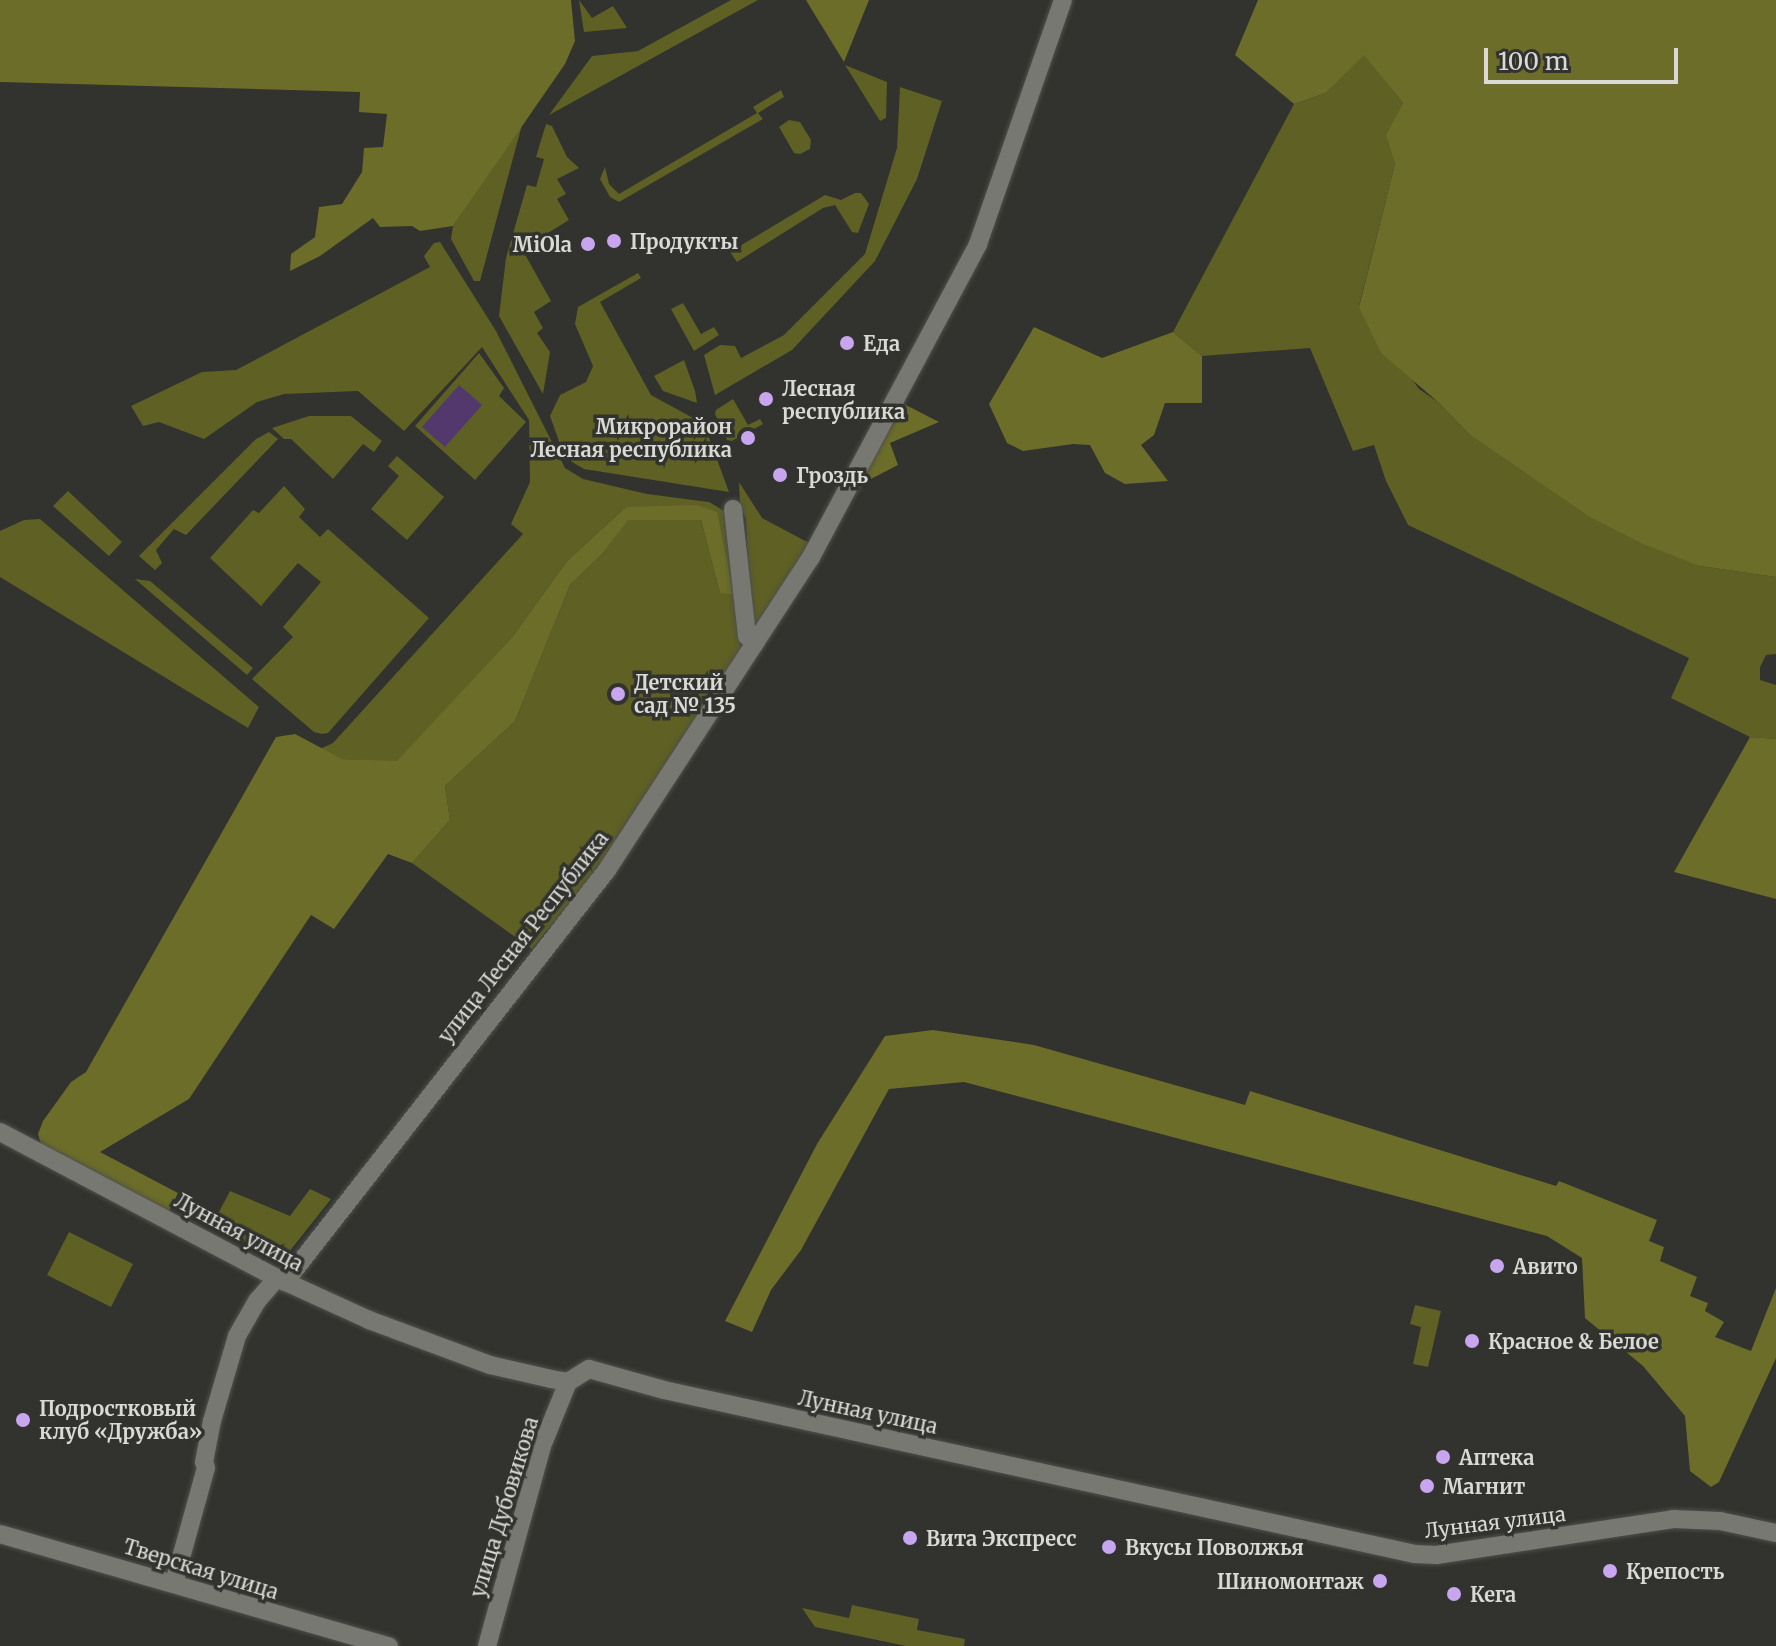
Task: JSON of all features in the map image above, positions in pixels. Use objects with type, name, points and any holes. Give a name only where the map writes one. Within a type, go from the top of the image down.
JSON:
[{"type":"street","name":"улица Лесная Республика","points":[[174,1583],[206,1468],[204,1462],[212,1421],[237,1336],[257,1301],[281,1280],[607,870],[755,644],[852,485],[978,244],[1063,0]]},
{"type":"street","points":[[733,509],[747,636],[755,644]]},
{"type":"street","name":"Лунная улица","points":[[0,1132],[281,1280],[369,1320],[490,1365],[568,1382],[589,1369],[664,1390],[1415,1554],[1475,1550],[1673,1519],[1732,1523],[1776,1533]]},
{"type":"street","name":"улица Дубовикова","points":[[487,1646],[542,1446],[568,1382]]},
{"type":"street","name":"Тверская улица","points":[[0,1534],[389,1646]]},
{"type":"shaded area","points":[[0,0],[571,0],[575,41],[565,64],[453,226],[420,231],[412,226],[380,227],[373,218],[320,256],[290,271],[291,254],[315,237],[319,207],[342,204],[362,172],[364,148],[383,147],[387,114],[359,112],[360,92],[0,82]]},
{"type":"shaded area","points":[[579,0],[592,18],[613,6],[627,28],[584,32]]},
{"type":"shaded area","points":[[731,0],[758,0],[549,115],[592,56],[638,51]]},
{"type":"shaded area","points":[[806,0],[869,0],[844,62],[812,10]]},
{"type":"shaded area","points":[[1258,0],[1776,0],[1776,577],[1700,566],[1643,544],[1590,517],[1469,434],[1438,402],[1381,353],[1359,307],[1395,164],[1386,135],[1403,103],[1364,55],[1326,93],[1294,104],[1235,55]]},
{"type":"shaded area","points":[[1364,54],[1403,103],[1387,135],[1395,164],[1359,306],[1419,389],[1438,402],[1469,434],[1700,566],[1776,577],[1776,654],[1766,655],[1760,667],[1760,680],[1776,685],[1776,739],[1750,737],[1671,698],[1689,658],[1408,525],[1386,481],[1374,445],[1353,451],[1310,348],[1202,356],[1173,332],[1294,104],[1326,93]]},
{"type":"shaded area","points":[[845,65],[887,82],[886,118],[880,121]]},
{"type":"shaded area","points":[[900,87],[942,101],[917,179],[875,261],[792,350],[715,395],[704,355],[720,345],[735,346],[741,358],[784,335],[865,254],[897,148]]},
{"type":"shaded area","points":[[781,90],[784,97],[758,113],[763,119],[619,202],[610,197],[600,179],[605,167],[609,184],[619,194],[757,113],[753,107]]},
{"type":"shaded area","points":[[789,120],[800,122],[811,140],[810,149],[800,154],[794,153],[779,127]]},
{"type":"shaded area","points":[[523,121],[480,281],[474,281],[451,239],[453,226]]},
{"type":"shaded area","points":[[546,124],[552,126],[567,157],[579,168],[557,179],[566,194],[557,199],[569,220],[522,249],[551,301],[534,312],[543,328],[537,333],[550,352],[543,394],[499,316],[506,258],[527,185],[536,187],[544,159],[536,157]]},
{"type":"shaded area","points":[[861,193],[869,204],[858,233],[852,232],[835,205],[823,208],[737,262],[730,252],[825,195],[841,200]]},
{"type":"shaded area","points":[[440,242],[496,331],[565,468],[583,479],[647,494],[709,502],[726,512],[741,648],[601,865],[532,949],[412,863],[450,820],[445,786],[515,721],[570,585],[603,553],[628,519],[701,520],[720,593],[717,513],[626,507],[567,561],[513,636],[397,762],[342,759],[320,749],[333,743],[523,534],[511,524],[530,482],[529,420],[482,347],[404,431],[358,391],[284,394],[257,402],[204,439],[159,422],[143,426],[131,406],[202,372],[236,370],[430,267],[424,256],[434,243]]},
{"type":"shaded area","points":[[638,273],[641,278],[600,302],[651,395],[704,424],[729,492],[584,469],[572,462],[561,447],[550,416],[560,395],[586,382],[593,366],[575,324],[578,307]]},
{"type":"shaded area","points":[[683,303],[701,334],[714,327],[719,335],[694,351],[671,309]]},
{"type":"shaded area","points":[[1034,327],[1102,358],[1173,332],[1202,356],[1202,403],[1165,403],[1154,435],[1141,445],[1168,481],[1125,484],[1105,473],[1090,445],[1073,444],[1023,451],[1007,443],[989,404]]},
{"type":"shaded area","points":[[479,353],[504,388],[499,396],[526,422],[475,480],[415,426]]},
{"type":"shaded area","points":[[684,360],[697,403],[663,391],[654,376]]},
{"type":"shaded area","points":[[459,385],[482,405],[445,447],[422,427]]},
{"type":"shaded area","points":[[733,399],[748,425],[760,419],[763,424],[732,441],[727,440],[715,414],[716,410]]},
{"type":"shaded area","points":[[900,402],[939,422],[890,443],[898,465],[867,481],[863,476]]},
{"type":"shaded area","points":[[309,416],[351,416],[382,441],[374,452],[363,444],[333,479],[291,439],[284,439],[272,428]]},
{"type":"shaded area","points":[[269,432],[278,439],[186,535],[174,529],[156,550],[162,563],[155,570],[139,556],[256,439]]},
{"type":"shaded area","points":[[397,456],[444,497],[407,540],[371,509],[399,476],[388,466]]},
{"type":"shaded area","points":[[739,482],[762,518],[811,544],[759,625],[754,624],[749,596],[746,519],[740,505]]},
{"type":"shaded area","points":[[284,486],[305,509],[299,517],[320,537],[328,529],[429,618],[328,733],[322,734],[314,732],[252,679],[293,637],[283,627],[321,582],[298,563],[261,606],[210,558],[253,510],[259,513]]},
{"type":"shaded area","points":[[68,491],[122,542],[109,556],[53,506]]},
{"type":"shaded area","points":[[696,505],[717,512],[734,595],[720,593],[701,520],[628,520],[603,553],[570,585],[515,721],[445,786],[450,820],[412,863],[388,854],[334,929],[311,915],[189,1099],[100,1152],[178,1193],[168,1213],[42,1147],[38,1134],[43,1121],[71,1082],[86,1072],[276,737],[295,734],[342,759],[397,761],[513,636],[567,561],[626,507]]},
{"type":"shaded area","points":[[40,519],[259,707],[248,728],[0,577],[0,531],[24,520]]},
{"type":"shaded area","points":[[135,579],[150,581],[253,668],[247,675]]},
{"type":"shaded area","points":[[1750,737],[1776,739],[1776,899],[1674,872]]},
{"type":"shaded area","points":[[933,1030],[1034,1045],[1245,1105],[1250,1091],[1556,1186],[1559,1181],[1657,1220],[1649,1241],[1664,1247],[1660,1261],[1697,1277],[1690,1296],[1708,1303],[1705,1311],[1724,1322],[1715,1337],[1751,1351],[1776,1288],[1776,1358],[1719,1482],[1711,1487],[1690,1471],[1685,1416],[1643,1366],[1585,1318],[1582,1258],[1547,1236],[964,1082],[889,1089],[801,1250],[771,1290],[752,1332],[725,1321],[817,1144],[885,1036]]},
{"type":"shaded area","points":[[310,1189],[331,1199],[281,1262],[211,1227],[230,1191],[290,1216]]},
{"type":"shaded area","points":[[69,1232],[133,1264],[111,1307],[47,1275]]},
{"type":"shaded area","points":[[1415,1305],[1441,1311],[1428,1367],[1413,1364],[1421,1327],[1410,1324]]},
{"type":"shaded area","points":[[852,1605],[919,1619],[917,1630],[965,1639],[964,1646],[906,1646],[815,1627],[802,1608],[849,1618]]},
{"type":"place","name":"Продукты","points":[[614,241]]},
{"type":"place","name":"MiOla","points":[[588,244]]},
{"type":"place","name":"Еда","points":[[847,343]]},
{"type":"place","name":"Лесная республика","points":[[766,399]]},
{"type":"place","name":"Микрорайон Лесная республика","points":[[748,438]]},
{"type":"place","name":"Гроздь","points":[[780,475]]},
{"type":"place","name":"Детский сад № 135","points":[[618,694]]},
{"type":"place","name":"Авито","points":[[1497,1266]]},
{"type":"place","name":"Красное & Белое","points":[[1472,1341]]},
{"type":"place","name":"Подростковый клуб «Дружба»","points":[[23,1420]]},
{"type":"place","name":"Аптека","points":[[1443,1457]]},
{"type":"place","name":"Магнит","points":[[1427,1486]]},
{"type":"place","name":"Вита Экспресс","points":[[910,1538]]},
{"type":"place","name":"Вкусы Поволжья","points":[[1109,1547]]},
{"type":"place","name":"Крепость","points":[[1610,1571]]},
{"type":"place","name":"Шиномонтаж","points":[[1380,1581]]},
{"type":"place","name":"Кега","points":[[1454,1594]]}]
